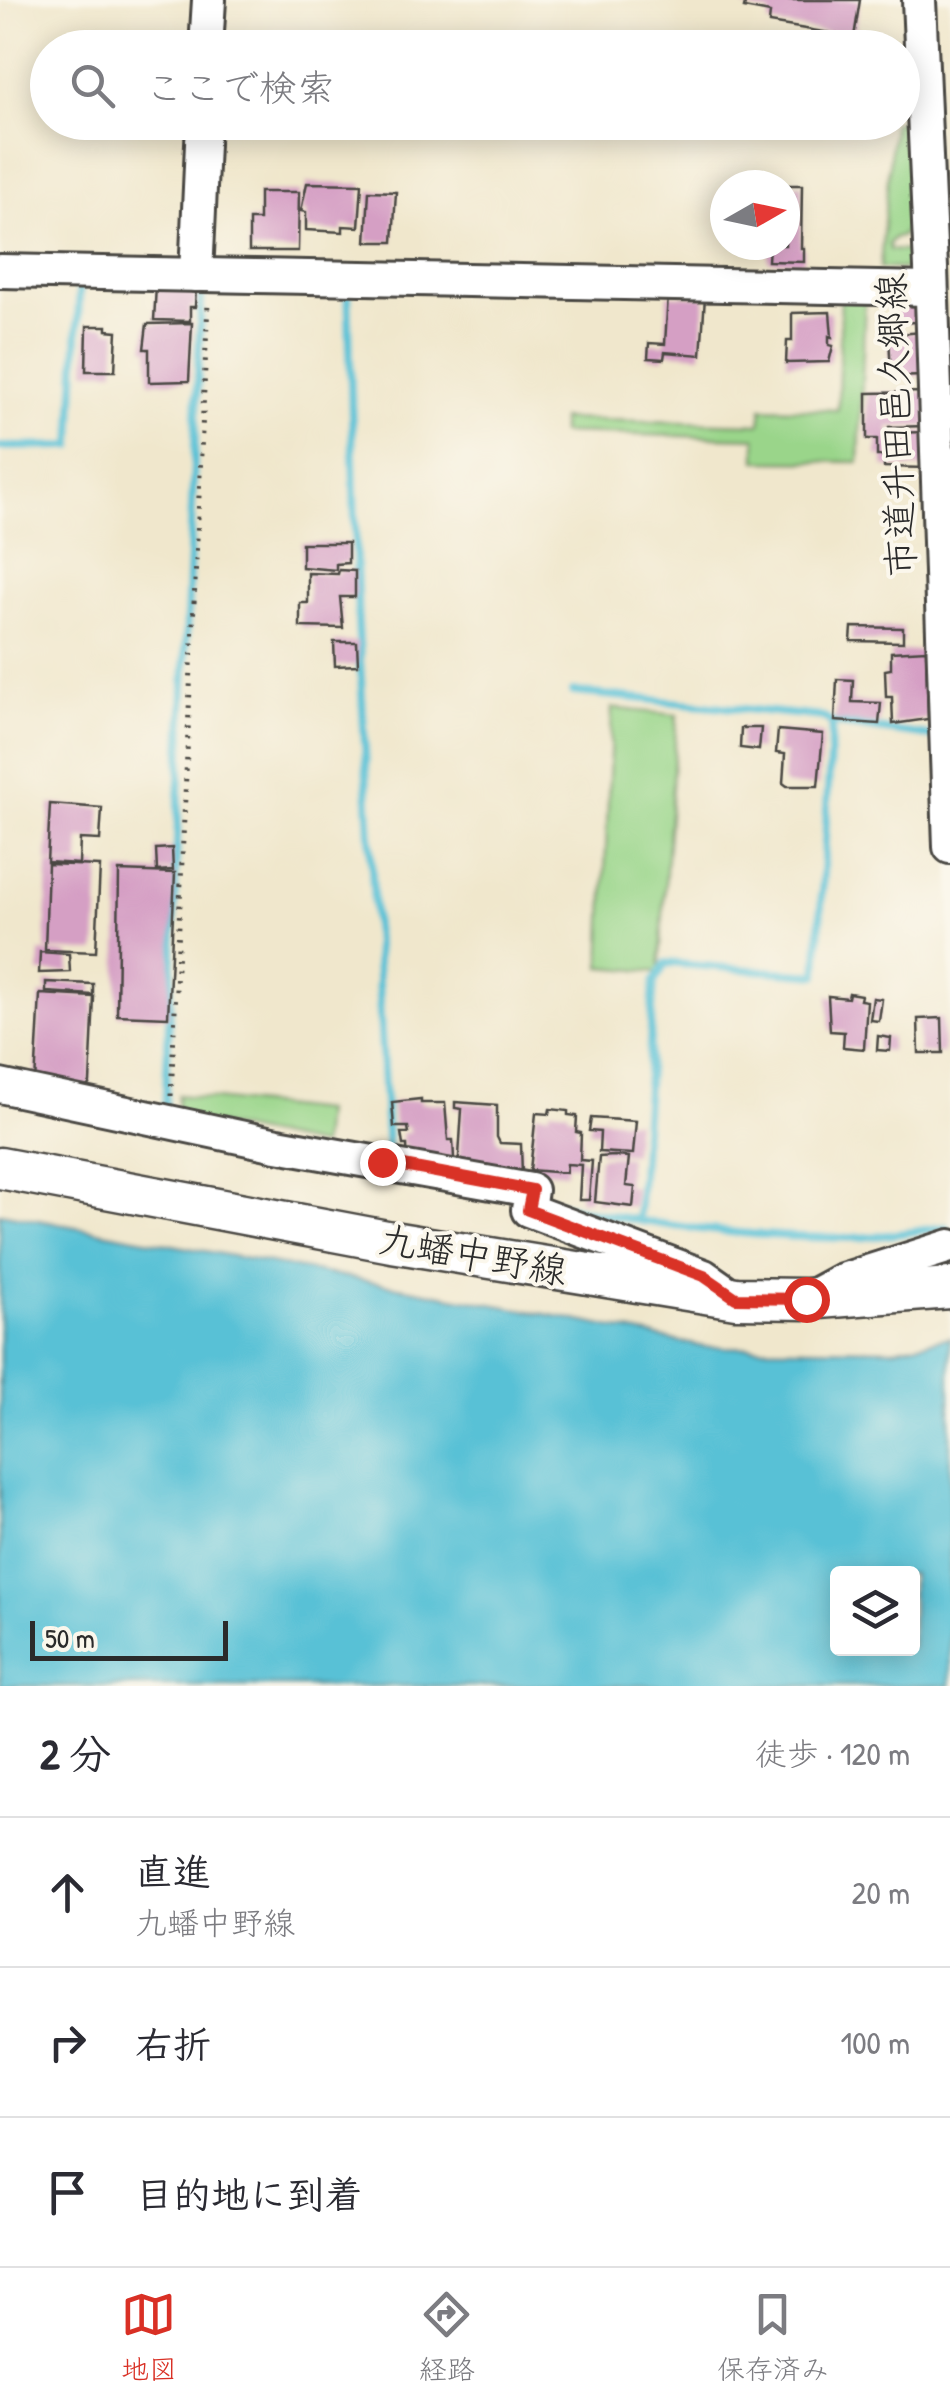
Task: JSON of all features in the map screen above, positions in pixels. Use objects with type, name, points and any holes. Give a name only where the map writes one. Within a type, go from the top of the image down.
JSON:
[{"type":"main road","name":"九蟠中野線","points":[[0,1168],[392,1242],[736,1298],[806,1299],[950,1288]]},
{"type":"street","points":[[207,30],[208,0]]},
{"type":"street","name":"市道升田邑久郷線","points":[[918,0],[920,30]]},
{"type":"street","name":"市道升田邑久郷線","points":[[920,32],[935,276],[950,847]]},
{"type":"street","points":[[200,269],[203,140]]},
{"type":"street","points":[[0,271],[200,269],[935,276]]},
{"type":"street","points":[[0,1086],[276,1144],[532,1190],[528,1210],[704,1276],[736,1298]]},
{"type":"street","points":[[806,1299],[842,1280],[950,1246]]},
{"type":"path","points":[[170,1121],[200,269]]},
{"type":"green space","points":[[891,140],[915,140],[915,198],[902,236],[889,243],[890,250],[923,252],[921,270],[880,268]]},
{"type":"green space","points":[[841,297],[865,298],[859,462],[756,461],[756,438],[561,433],[561,419],[760,424],[762,408],[838,410]]},
{"type":"green space","points":[[612,708],[677,715],[659,972],[601,967]]},
{"type":"green space","points":[[178,1095],[324,1111],[321,1146],[177,1116]]},
{"type":"water","points":[[0,1213],[705,1347],[895,1349],[950,1337],[950,1686],[0,1686]]},
{"type":"building","points":[[746,0],[860,0],[855,30],[812,30],[769,23],[770,13],[744,8]]},
{"type":"building","points":[[307,183],[362,184],[359,227],[343,226],[343,232],[306,230],[306,212],[301,211]]},
{"type":"building","points":[[802,185],[804,262],[768,261],[800,260]]},
{"type":"building","points":[[369,191],[396,192],[393,242],[366,242]]},
{"type":"building","points":[[259,192],[299,192],[298,251],[249,251],[249,220],[259,220]]},
{"type":"building","points":[[156,286],[196,286],[190,321],[154,320]]},
{"type":"building","points":[[668,295],[705,297],[701,355],[665,352],[664,359],[648,358],[649,343],[665,344]]},
{"type":"building","points":[[917,303],[917,322],[893,323],[892,305]]},
{"type":"building","points":[[830,312],[829,345],[833,346],[829,362],[786,363],[787,341],[792,341],[792,313]]},
{"type":"building","points":[[192,323],[189,381],[149,382],[149,349],[144,349],[147,324]]},
{"type":"building","points":[[87,326],[107,326],[107,330],[117,331],[115,371],[86,371]]},
{"type":"building","points":[[921,332],[924,376],[891,377],[889,335]]},
{"type":"building","points":[[927,392],[927,426],[889,427],[889,433],[927,432],[928,468],[884,467],[884,456],[877,456],[877,439],[867,439],[867,393]]},
{"type":"building","points":[[302,543],[348,543],[348,563],[336,564],[336,570],[302,567]]},
{"type":"building","points":[[339,570],[355,571],[355,597],[340,597],[343,628],[300,627],[300,603],[308,603],[308,573],[338,574]]},
{"type":"building","points":[[852,627],[903,628],[903,642],[851,641]]},
{"type":"building","points":[[334,642],[357,642],[358,665],[335,666]]},
{"type":"building","points":[[926,650],[928,719],[893,724],[885,670],[891,669],[891,652]]},
{"type":"building","points":[[837,679],[853,680],[852,702],[881,703],[879,724],[835,721]]},
{"type":"building","points":[[741,728],[761,728],[759,750],[740,748]]},
{"type":"building","points":[[778,730],[823,734],[818,786],[783,783],[785,754],[776,753]]},
{"type":"building","points":[[50,804],[102,808],[100,840],[80,839],[79,864],[47,862]]},
{"type":"building","points":[[172,848],[173,870],[157,871],[156,849]]},
{"type":"building","points":[[48,864],[100,866],[96,952],[45,950]]},
{"type":"building","points":[[119,871],[175,873],[168,1017],[117,1015]]},
{"type":"building","points":[[40,952],[69,954],[70,972],[39,973]]},
{"type":"building","points":[[46,982],[93,984],[93,995],[46,992]]},
{"type":"building","points":[[849,993],[861,995],[860,1000],[867,1001],[864,1049],[843,1047],[844,1032],[830,1031],[828,996],[848,998]]},
{"type":"building","points":[[40,994],[94,997],[87,1087],[35,1083]]},
{"type":"building","points":[[873,998],[882,999],[879,1021],[870,1020]]},
{"type":"building","points":[[942,1018],[943,1053],[919,1053],[918,1019]]},
{"type":"building","points":[[878,1036],[891,1038],[890,1051],[877,1050]]},
{"type":"building","points":[[421,1099],[421,1103],[445,1103],[448,1140],[453,1140],[454,1158],[408,1162],[407,1145],[403,1145],[401,1133],[409,1133],[408,1127],[394,1127],[392,1102]]},
{"type":"building","points":[[455,1102],[497,1105],[497,1137],[500,1143],[521,1144],[522,1175],[458,1172],[462,1109],[455,1108]]},
{"type":"building","points":[[550,1109],[577,1116],[580,1160],[592,1161],[589,1200],[579,1200],[581,1165],[567,1164],[566,1173],[530,1170],[536,1113],[549,1114]]},
{"type":"building","points":[[591,1118],[636,1121],[633,1154],[599,1152],[600,1132],[589,1131]]},
{"type":"building","points":[[599,1157],[629,1157],[626,1186],[635,1187],[633,1207],[595,1202]]},
{"type":"waterway","points":[[0,447],[72,446],[80,280]]},
{"type":"waterway","points":[[165,1110],[202,283]]},
{"type":"waterway","points":[[348,287],[358,623],[388,1157]]},
{"type":"waterway","points":[[573,692],[823,717],[832,723],[936,737]]},
{"type":"waterway","points":[[638,1220],[654,982],[666,963],[817,975],[832,723]]},
{"type":"waterway","points":[[553,1203],[661,1224],[772,1235],[857,1238],[946,1227]]},
{"type":"route","points":[[382,1162],[532,1190],[528,1210],[704,1276],[736,1298],[806,1299]]}]
